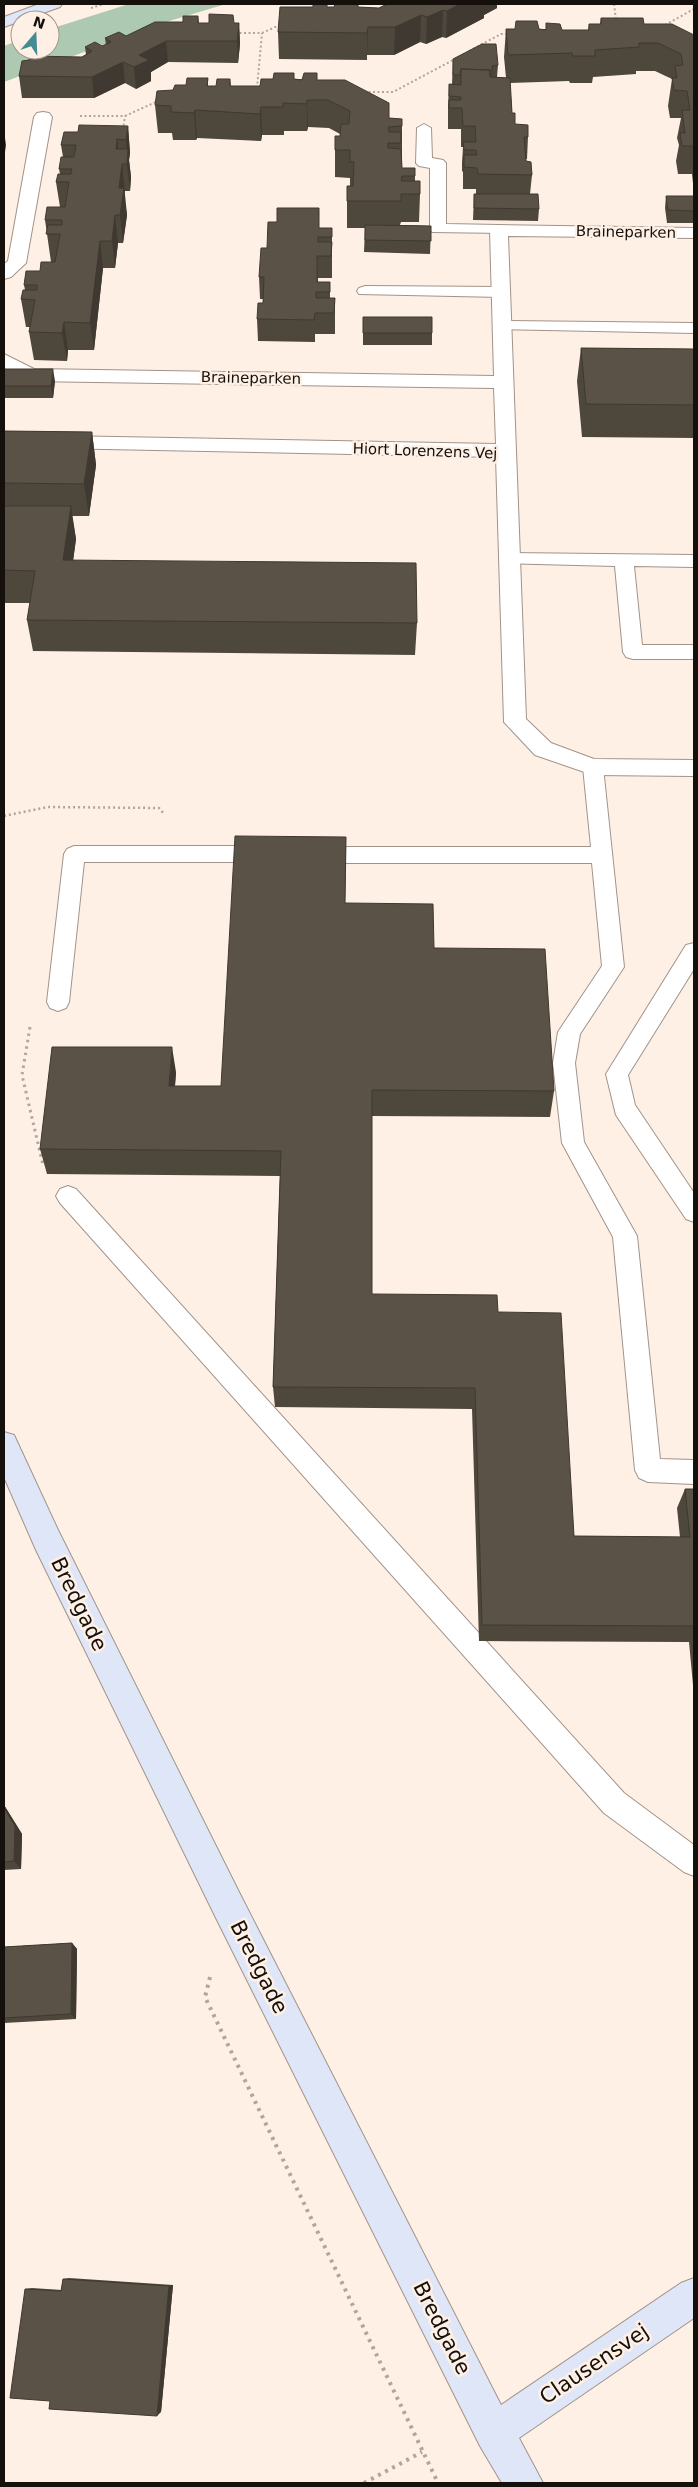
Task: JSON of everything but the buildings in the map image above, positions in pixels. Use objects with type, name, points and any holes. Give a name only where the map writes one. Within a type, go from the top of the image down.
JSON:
[{"type":"street","points":[[4,22],[54,4]]},
{"type":"street","points":[[4,273],[17,263],[43,117]]},
{"type":"street","points":[[499,230],[505,452]]},
{"type":"street","name":"Braineparken","points":[[499,230],[694,233]]},
{"type":"street","name":"Braineparken","points":[[4,360],[30,375],[503,382]]},
{"type":"street","name":"Hiort Lorenzens Vej","points":[[4,441],[505,452],[515,722],[543,749],[593,767],[694,768]]},
{"type":"street","name":"Bredgade","points":[[4,1445],[47,1540],[228,1906],[494,2432],[524,2483]]},
{"type":"street","name":"Clausensvej","points":[[494,2432],[694,2296]]},
{"type":"lane","points":[[424,128],[424,163],[438,163],[438,230],[499,230]]},
{"type":"lane","points":[[365,291],[501,292]]},
{"type":"lane","points":[[502,326],[694,328]]},
{"type":"lane","points":[[509,559],[694,561]]},
{"type":"lane","points":[[624,560],[633,652],[694,652]]},
{"type":"lane","points":[[593,767],[613,967],[569,1032],[564,1063],[573,1143],[625,1236],[648,1470],[694,1472]]},
{"type":"lane","points":[[58,1002],[74,854],[602,855]]},
{"type":"lane","points":[[694,951],[618,1074],[624,1108],[694,1212]]},
{"type":"lane","points":[[68,1196],[614,1803],[694,1862]]},
{"type":"path","points":[[614,4],[617,27]]},
{"type":"path","points":[[662,26],[694,9]]},
{"type":"path","points":[[234,32],[262,33],[284,24]]},
{"type":"path","points":[[257,92],[262,33]]},
{"type":"path","points":[[468,52],[501,34],[511,34]]},
{"type":"path","points":[[364,92],[394,92],[460,56]]},
{"type":"path","points":[[43,117],[125,116],[158,101]]},
{"type":"path","points":[[123,133],[125,116]]},
{"type":"path","points":[[58,1002],[31,1019],[22,1075],[45,1175],[68,1196]]},
{"type":"path","points":[[228,1906],[205,1997],[438,2483]]},
{"type":"path","points":[[364,2483],[422,2452]]},
{"type":"green space","points":[[129,4],[226,4],[156,25],[4,82],[4,46],[10,44],[10,60],[60,60],[60,26]]}]
